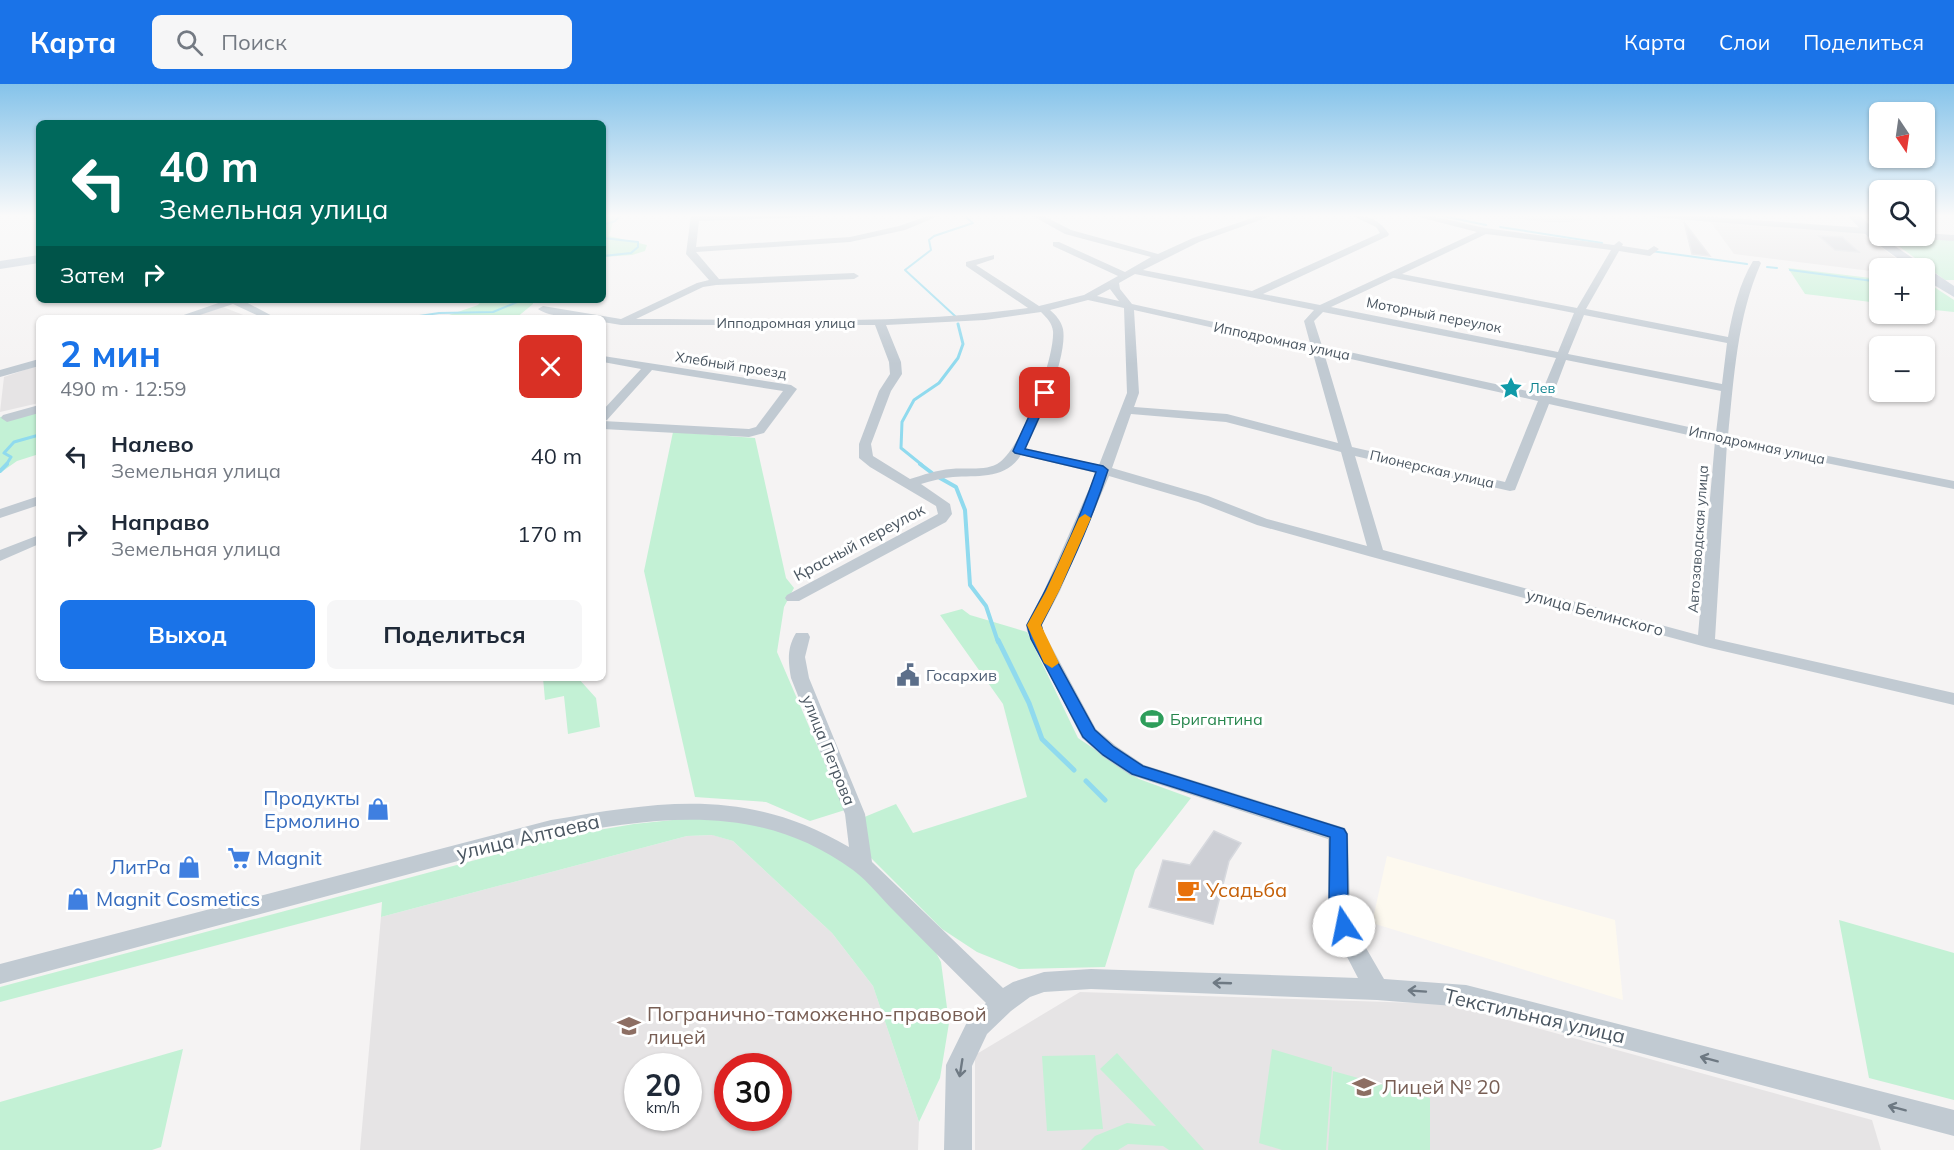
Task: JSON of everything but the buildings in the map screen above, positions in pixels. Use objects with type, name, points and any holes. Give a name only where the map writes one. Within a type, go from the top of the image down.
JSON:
[{"type":"main road","points":[[1935,279],[1950,288]]},
{"type":"street","points":[[700,265],[716,282]]},
{"type":"street","points":[[910,483],[950,473],[996,469],[1009,463],[1019,451],[1051,376],[1058,333],[1055,321],[1041,309],[970,265]]},
{"type":"street","name":"Моторный переулок","points":[[1109,265],[1130,273],[1728,388]]},
{"type":"street","points":[[1088,297],[1145,265]]},
{"type":"street","points":[[1252,295],[1321,265]]},
{"type":"street","points":[[1377,554],[1309,321],[1321,309],[1415,265]]},
{"type":"street","name":"Пионерская улица","points":[[1127,410],[1227,418],[1348,450],[1510,487],[1580,311],[1607,265]]},
{"type":"street","name":"Автозаводская улица","points":[[1706,642],[1720,438],[1728,388],[1732,341],[1741,299],[1755,265]]},
{"type":"street","points":[[1394,275],[1732,341]]},
{"type":"street","points":[[606,330],[700,285],[716,282],[854,276]]},
{"type":"street","points":[[1114,283],[1115,289],[1129,308],[1133,393],[1093,500],[1034,625],[1089,733],[1109,751],[1137,770],[1338,834],[1339,906],[1344,926],[1377,989]]},
{"type":"street","name":"Ипподромная улица","points":[[606,320],[621,322],[943,321],[1041,309],[1088,297],[1129,308],[1720,438],[1954,485]]},
{"type":"street","points":[[190,315],[229,303]]},
{"type":"street","points":[[240,303],[265,315]]},
{"type":"street","points":[[543,309],[578,315]]},
{"type":"street","name":"Красный переулок","points":[[793,598],[941,519],[946,511],[943,504],[866,458],[865,444],[885,391],[896,374],[896,362],[879,322]]},
{"type":"street","name":"Хлебный проезд","points":[[606,359],[791,389],[760,430],[749,433],[606,425]]},
{"type":"street","points":[[0,374],[36,363]]},
{"type":"street","points":[[606,414],[650,366]]},
{"type":"street","points":[[7,417],[36,410]]},
{"type":"street","name":"улица Белинского","points":[[1019,451],[1103,470],[1239,512],[1262,522],[1706,642],[1954,699]]},
{"type":"street","points":[[0,514],[36,502]]},
{"type":"street","points":[[1,552],[36,540]]},
{"type":"street","name":"улица Петрова","points":[[802,637],[796,657],[800,678],[855,814],[862,865]]},
{"type":"street","name":"улица Алтаева","points":[[0,974],[551,828],[636,813],[711,810],[760,817],[814,836],[862,865],[1002,1003]]},
{"type":"street","name":"Текстильная улица","points":[[958,1150],[959,1065],[978,1026],[1002,1003],[1022,989],[1044,982],[1091,979],[1377,989],[1466,996],[1954,1123]]},
{"type":"shaded area","points":[[1821,265],[1869,265],[1869,271]]},
{"type":"shaded area","points":[[223,307],[243,315],[198,315]]},
{"type":"shaded area","points":[[36,366],[36,404],[0,412],[4,377]]},
{"type":"shaded area","name":"Погранично-таможенно-правовой лицей","points":[[713,835],[733,841],[832,933],[873,986],[919,1122],[918,1150],[360,1150],[381,917],[687,836]]},
{"type":"shaded area","points":[[1387,856],[1615,920],[1623,1000],[1372,923]]},
{"type":"shaded area","name":"Лицей № 20","points":[[1080,992],[1449,1004],[1872,1120],[1881,1150],[975,1150],[975,1055]]},
{"type":"green space","points":[[1935,265],[1954,265],[1954,280],[1945,280],[1935,273]]},
{"type":"green space","points":[[1788,268],[1869,278],[1869,302],[1805,294]]},
{"type":"green space","points":[[1935,288],[1954,300],[1954,312],[1935,310]]},
{"type":"green space","points":[[480,303],[533,303],[520,315],[449,315]]},
{"type":"green space","points":[[36,409],[36,455],[17,461],[0,473],[0,417]]},
{"type":"green space","points":[[673,432],[755,438],[786,578],[794,588],[784,607],[777,652],[845,810],[810,821],[766,802],[695,797],[644,571]]},
{"type":"green space","points":[[962,609],[970,615],[1027,632],[1078,738],[1139,779],[1191,798],[1135,870],[1105,967],[1019,969],[977,952],[942,929],[867,854],[862,818],[896,804],[913,833],[1027,797],[1003,704],[940,615]]},
{"type":"green space","points":[[543,681],[581,681],[596,698],[600,727],[568,734],[564,696],[545,700]]},
{"type":"green space","points":[[692,818],[752,821],[789,832],[852,864],[925,932],[941,962],[949,1023],[940,1078],[919,1122],[873,986],[832,933],[733,841],[712,835],[687,836],[381,917],[382,902],[0,1002],[0,987],[569,835],[634,824]]},
{"type":"green space","points":[[1839,920],[1954,953],[1954,1100],[1869,1078]]},
{"type":"green space","points":[[183,1049],[161,1147],[152,1150],[0,1150],[0,1102]]},
{"type":"green space","points":[[1272,1049],[1332,1067],[1326,1150],[1282,1150],[1259,1143]]},
{"type":"green space","points":[[1117,1053],[1204,1150],[1169,1150],[1163,1146],[1128,1144],[1118,1150],[1081,1150],[1095,1136],[1127,1123],[1156,1126],[1100,1069]]},
{"type":"green space","points":[[1095,1055],[1103,1129],[1047,1131],[1042,1056]]},
{"type":"green space","points":[[1333,1071],[1430,1098],[1430,1150],[1328,1150]]},
{"type":"waterway","points":[[912,265],[905,270],[955,316]]},
{"type":"waterway","points":[[1767,267],[1777,268]]},
{"type":"waterway","points":[[1790,270],[1869,281]]},
{"type":"waterway","points":[[426,315],[493,312],[515,303]]},
{"type":"waterway","points":[[922,465],[901,448],[902,422],[914,400],[939,383],[958,358],[963,344],[958,324]]},
{"type":"waterway","points":[[6,465],[11,457],[4,453],[14,442],[36,436]]},
{"type":"waterway","points":[[920,464],[932,473]]},
{"type":"waterway","points":[[0,471],[6,465]]},
{"type":"waterway","points":[[940,478],[956,487],[965,510],[970,585],[986,606],[998,642]]},
{"type":"waterway","points":[[998,640],[1029,703],[1042,739],[1074,770]]},
{"type":"waterway","points":[[1086,781],[1105,800]]},
{"type":"slow traffic","points":[[1052,663],[1038,639],[1034,625],[1085,518]]},
{"type":"place","name":"Лев","points":[[1511,388]]},
{"type":"place","name":"Госархив","points":[[908,675]]},
{"type":"place","name":"Бригантина","points":[[1152,719]]},
{"type":"place","name":"Продукты Ермолино","points":[[378,809]]},
{"type":"place","name":"Magnit","points":[[239,858]]},
{"type":"place","name":"ЛитРа","points":[[189,867]]},
{"type":"place","name":"Усадьба","points":[[1188,890]]},
{"type":"place","name":"Magnit Cosmetics","points":[[78,899]]},
{"type":"place","name":"Погранично-таможенно-правовой лицей","points":[[629,1026]]},
{"type":"place","name":"Лицей № 20","points":[[1364,1087]]},
{"type":"route","points":[[1045,393],[1019,451],[1103,470],[1093,500],[1034,625],[1038,639],[1089,733],[1109,751],[1137,770],[1338,834],[1339,906],[1344,926]]}]
